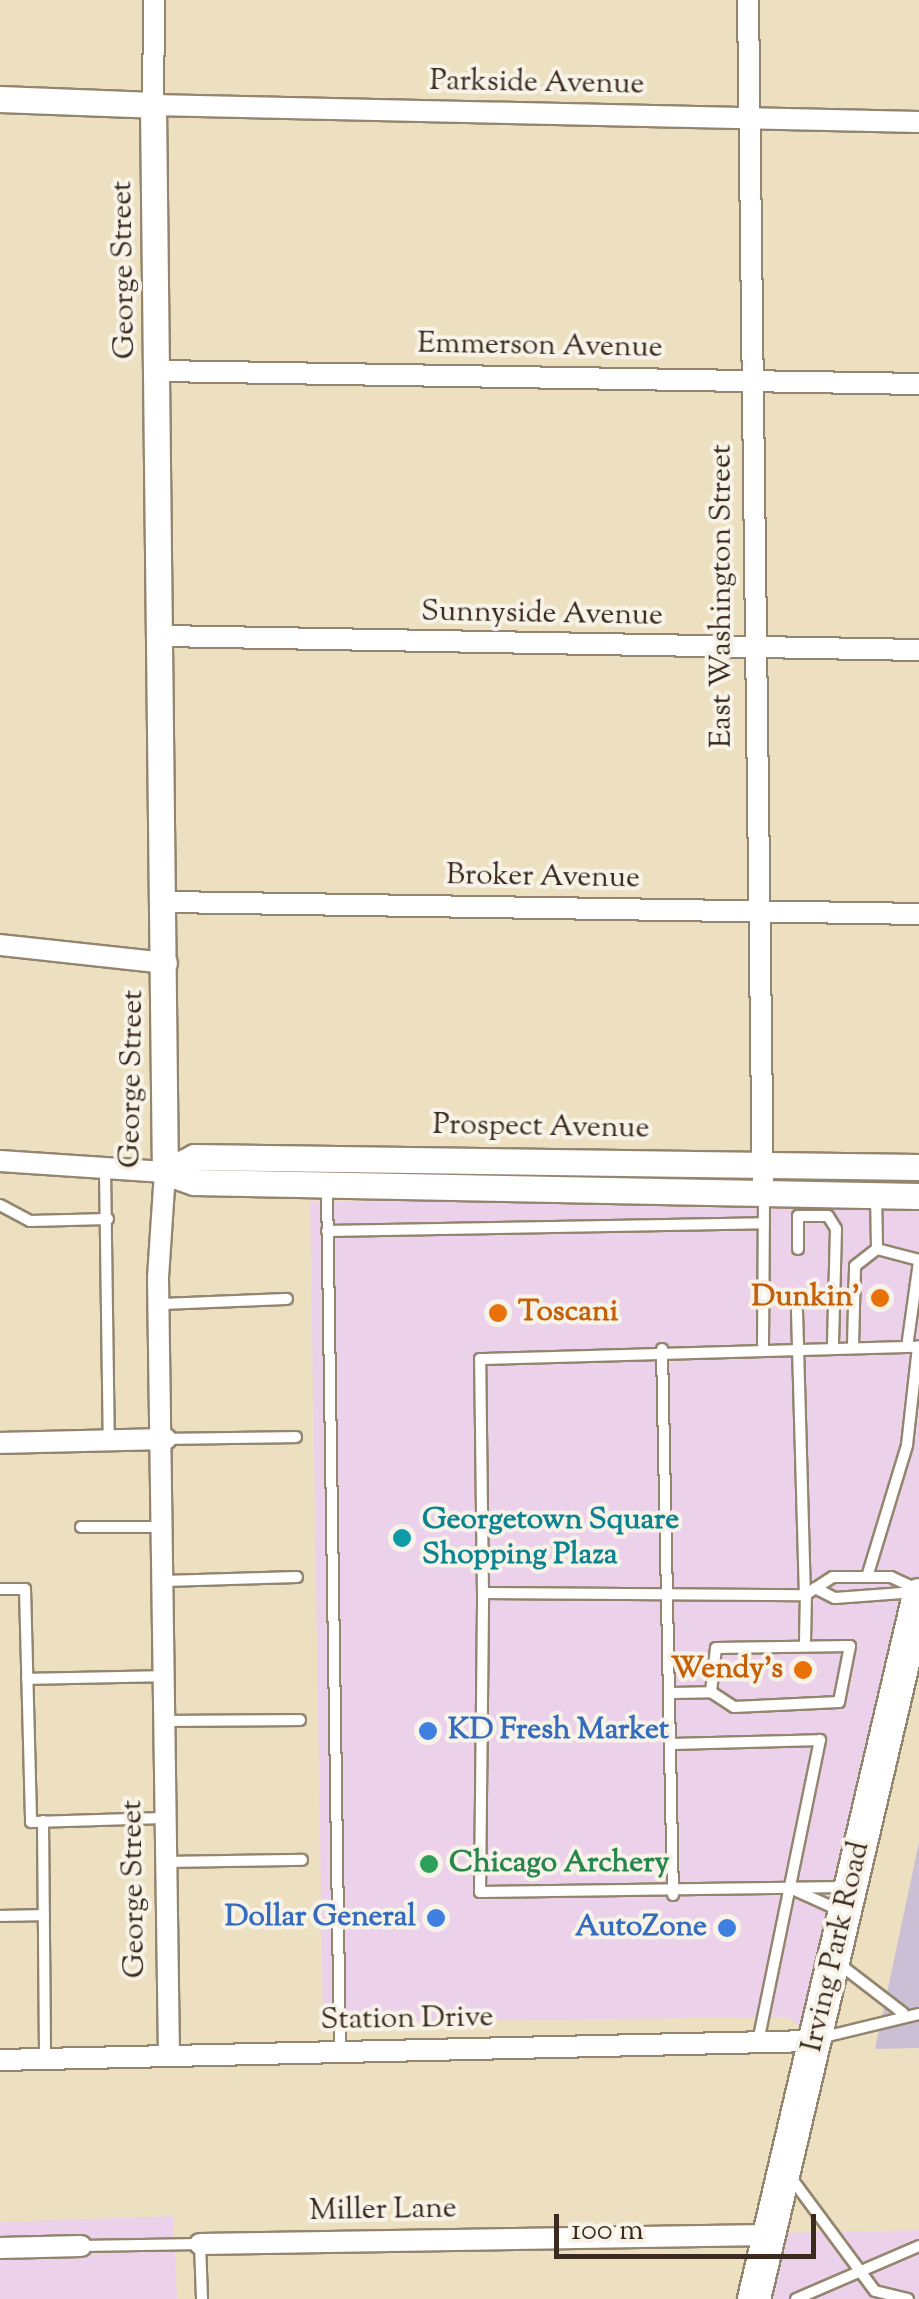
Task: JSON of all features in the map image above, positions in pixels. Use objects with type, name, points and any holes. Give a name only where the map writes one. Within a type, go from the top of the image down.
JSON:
[{"type":"main road","name":"Irving Park Road","points":[[754,2299],[919,1592]]},
{"type":"street","points":[[0,99],[154,105],[154,0]]},
{"type":"street","name":"East Washington Street","points":[[748,0],[752,120],[754,911],[758,1164],[764,1192]]},
{"type":"street","name":"Parkside Avenue","points":[[154,105],[919,122]]},
{"type":"street","name":"George Street","points":[[154,105],[167,902],[161,1304],[166,1439],[164,1676],[169,2053]]},
{"type":"street","name":"Emmerson Avenue","points":[[160,371],[919,384]]},
{"type":"street","name":"Sunnyside Avenue","points":[[163,636],[754,651],[919,650]]},
{"type":"street","name":"Broker Avenue","points":[[167,902],[919,914]]},
{"type":"street","points":[[0,945],[166,963]]},
{"type":"street","name":"Prospect Avenue","points":[[165,1172],[194,1157],[919,1168]]},
{"type":"street","name":"Prospect Avenue","points":[[0,1160],[165,1172],[194,1182],[919,1196]]},
{"type":"street","points":[[0,1443],[166,1439]]},
{"type":"street","name":"Station Drive","points":[[0,2060],[814,2040]]},
{"type":"street","name":"Miller Lane","points":[[200,2244],[768,2236]]},
{"type":"street","name":"Miller Lane","points":[[0,2248],[82,2246]]},
{"type":"lane","points":[[105,1169],[109,1440]]},
{"type":"lane","points":[[327,1184],[340,2051]]},
{"type":"lane","points":[[763,1345],[764,1192]]},
{"type":"lane","points":[[876,1194],[877,1249]]},
{"type":"lane","points":[[0,1205],[30,1222],[108,1219]]},
{"type":"lane","points":[[798,1249],[798,1216],[828,1216],[836,1230],[833,1345]]},
{"type":"lane","points":[[327,1231],[764,1222]]},
{"type":"lane","points":[[867,1577],[907,1445],[919,1261],[877,1249]]},
{"type":"lane","points":[[853,1345],[855,1266],[877,1249]]},
{"type":"lane","points":[[161,1304],[287,1299]]},
{"type":"lane","points":[[796,1311],[808,1591],[805,1641]]},
{"type":"lane","points":[[848,1900],[790,1888],[673,1894],[480,1892],[480,1359],[799,1344],[914,1347]]},
{"type":"lane","points":[[662,1349],[671,1593],[673,1894]]},
{"type":"lane","points":[[166,1439],[296,1437]]},
{"type":"lane","points":[[81,1527],[164,1527]]},
{"type":"lane","points":[[808,1591],[833,1577],[867,1577],[919,1592]]},
{"type":"lane","points":[[164,1581],[297,1578]]},
{"type":"lane","points":[[0,1590],[25,1589],[32,1822],[167,1818]]},
{"type":"lane","points":[[483,1593],[808,1591],[835,1598],[919,1592]]},
{"type":"lane","points":[[672,1693],[711,1692],[734,1707],[838,1702],[850,1646],[805,1641],[716,1648],[711,1692]]},
{"type":"lane","points":[[27,1679],[164,1676]]},
{"type":"lane","points":[[165,1721],[300,1720]]},
{"type":"lane","points":[[672,1744],[820,1740],[758,2042]]},
{"type":"lane","points":[[44,1822],[45,2059]]},
{"type":"lane","points":[[168,1862],[302,1860]]},
{"type":"lane","points":[[790,1888],[848,1900]]},
{"type":"lane","points":[[0,1916],[44,1915]]},
{"type":"lane","points":[[834,1958],[904,2014]]},
{"type":"lane","points":[[814,2040],[904,2014],[919,2014]]},
{"type":"lane","points":[[784,2168],[876,2291],[908,2299]]},
{"type":"lane","points":[[200,2244],[202,2299]]},
{"type":"lane","name":"Miller Lane","points":[[82,2246],[200,2244]]},
{"type":"lane","points":[[796,2299],[859,2267],[919,2246]]},
{"type":"shaded area","name":"Georgetown Square Shopping Plaza","points":[[919,1196],[919,1584],[810,2035],[788,2017],[323,2022],[310,1202]]},
{"type":"shaded area","points":[[919,1842],[919,2048],[875,2049]]},
{"type":"shaded area","points":[[173,2216],[177,2299],[0,2299],[0,2222]]},
{"type":"shaded area","points":[[919,2230],[919,2299],[766,2299],[778,2233]]},
{"type":"place","name":"Dunkin'","points":[[880,1298]]},
{"type":"place","name":"Toscani","points":[[498,1313]]},
{"type":"place","name":"Georgetown Square Shopping Plaza","points":[[402,1538]]},
{"type":"place","name":"Wendy's","points":[[803,1670]]},
{"type":"place","name":"KD Fresh Market","points":[[428,1731]]},
{"type":"place","name":"Chicago Archery","points":[[429,1864]]},
{"type":"place","name":"Dollar General","points":[[436,1918]]},
{"type":"place","name":"AutoZone","points":[[727,1928]]}]
